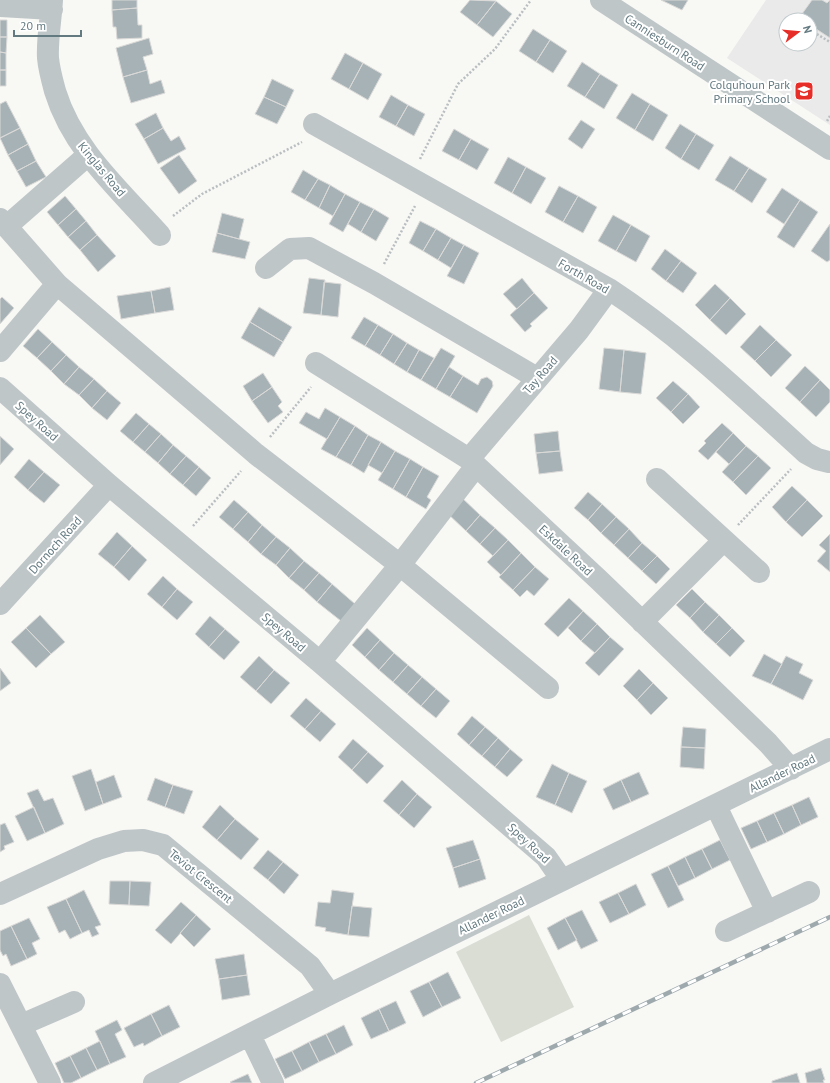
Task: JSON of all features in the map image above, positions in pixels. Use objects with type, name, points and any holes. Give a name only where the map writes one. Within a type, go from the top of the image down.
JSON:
[{"type":"street","name":"Canniesburn Road","points":[[601,0],[830,149]]},
{"type":"street","points":[[0,6],[52,4]]},
{"type":"street","name":"Kinglas Road","points":[[52,4],[48,58],[51,75],[60,105],[72,132],[88,155],[157,232]]},
{"type":"street","name":"Forth Road","points":[[318,127],[609,289],[641,310],[693,352],[806,453],[830,465]]},
{"type":"street","points":[[88,155],[3,223],[57,284],[256,454],[400,565],[548,688]]},
{"type":"street","points":[[266,268],[290,250],[308,248],[374,283],[537,378]]},
{"type":"street","points":[[0,351],[57,284]]},
{"type":"street","name":"Tay Road","points":[[320,662],[400,565],[473,462],[537,378],[579,330],[609,289]]},
{"type":"street","name":"Eskdale Road","points":[[316,363],[473,462],[768,743],[791,768]]},
{"type":"street","name":"Spey Road","points":[[0,388],[109,485],[320,662],[546,857],[562,880]]},
{"type":"street","points":[[657,479],[723,541],[759,572]]},
{"type":"street","name":"Dornoch Road","points":[[0,604],[109,485]]},
{"type":"street","points":[[642,622],[723,541]]},
{"type":"street","name":"Allander Road","points":[[154,1083],[330,994],[830,749]]},
{"type":"street","points":[[716,806],[767,912]]},
{"type":"street","name":"Teviot Crescent","points":[[0,894],[98,849],[124,841],[143,840],[163,845],[310,966],[330,994]]},
{"type":"street","points":[[726,931],[809,892]]},
{"type":"street","points":[[0,984],[50,1083]]},
{"type":"street","points":[[21,1025],[74,1002]]},
{"type":"street","points":[[250,1035],[273,1083]]},
{"type":"path","points":[[374,283],[418,182],[458,84],[495,49],[531,0]]},
{"type":"path","points":[[818,35],[830,42]]},
{"type":"path","points":[[157,232],[202,194],[318,127]]},
{"type":"path","points":[[723,541],[806,453]]},
{"type":"path","points":[[178,543],[211,506]]},
{"type":"shaded area","name":"Colquhoun Park Primary School","points":[[766,0],[830,0],[830,125],[727,58]]},
{"type":"shaded area","points":[[529,915],[574,1007],[501,1042],[456,952]]},
{"type":"building","points":[[112,0],[137,0],[137,8],[112,10]]},
{"type":"building","points":[[470,0],[496,1],[477,25],[460,12]]},
{"type":"building","points":[[661,0],[688,0],[682,10]]},
{"type":"building","points":[[812,0],[822,0],[827,3],[830,0],[830,38],[818,30],[818,12],[803,12]]},
{"type":"building","points":[[496,1],[512,14],[493,37],[477,25]]},
{"type":"building","points":[[137,8],[138,25],[142,25],[142,38],[117,39],[116,27],[113,27],[112,10]]},
{"type":"building","points":[[0,20],[7,20],[7,37],[0,37]]},
{"type":"building","points":[[533,29],[550,40],[536,62],[519,51]]},
{"type":"building","points":[[0,37],[7,37],[6,53],[0,52]]},
{"type":"building","points":[[149,38],[153,54],[143,57],[147,70],[123,77],[116,48]]},
{"type":"building","points":[[550,40],[567,51],[553,73],[536,62]]},
{"type":"building","points":[[0,52],[6,53],[6,70],[0,70]]},
{"type":"building","points":[[345,53],[363,63],[349,89],[331,79]]},
{"type":"building","points":[[582,62],[600,74],[585,97],[567,86]]},
{"type":"building","points":[[363,63],[382,74],[368,100],[349,89]]},
{"type":"building","points":[[0,70],[6,70],[6,86],[0,86]]},
{"type":"building","points":[[147,70],[150,84],[161,80],[165,93],[131,103],[123,77]]},
{"type":"building","points":[[600,74],[618,85],[604,109],[585,97]]},
{"type":"building","points":[[272,79],[294,90],[286,107],[264,97]]},
{"type":"building","points":[[632,93],[650,104],[635,130],[616,118]]},
{"type":"building","points":[[391,95],[408,105],[396,126],[379,117]]},
{"type":"building","points":[[264,97],[286,107],[277,124],[255,114]]},
{"type":"building","points":[[6,101],[20,128],[0,138],[0,104]]},
{"type":"building","points":[[650,104],[668,115],[653,141],[635,130]]},
{"type":"building","points":[[408,105],[425,114],[414,136],[396,126]]},
{"type":"building","points":[[156,113],[163,128],[144,139],[135,124]]},
{"type":"building","points":[[581,120],[595,129],[582,149],[568,139]]},
{"type":"building","points":[[680,124],[696,134],[681,159],[665,148]]},
{"type":"building","points":[[20,128],[28,144],[8,155],[0,138]]},
{"type":"building","points":[[163,128],[171,141],[179,136],[186,149],[158,164],[144,139]]},
{"type":"building","points":[[454,129],[471,139],[459,160],[442,151]]},
{"type":"building","points":[[696,134],[714,145],[699,170],[681,159]]},
{"type":"building","points":[[471,139],[489,149],[477,170],[459,160]]},
{"type":"building","points":[[28,144],[36,161],[17,171],[8,155]]},
{"type":"building","points":[[179,155],[197,181],[179,194],[160,168]]},
{"type":"building","points":[[730,156],[749,168],[734,191],[715,180]]},
{"type":"building","points":[[508,157],[526,167],[512,193],[494,183]]},
{"type":"building","points":[[36,161],[46,177],[26,187],[17,171]]},
{"type":"building","points":[[526,167],[546,178],[531,204],[512,193]]},
{"type":"building","points":[[749,168],[767,179],[752,203],[734,191]]},
{"type":"building","points":[[303,170],[318,179],[305,200],[291,192]]},
{"type":"building","points":[[318,179],[330,185],[319,208],[305,200]]},
{"type":"building","points":[[330,185],[345,194],[333,216],[319,208]]},
{"type":"building","points":[[559,186],[578,196],[563,222],[545,212]]},
{"type":"building","points":[[782,188],[800,200],[784,224],[766,212]]},
{"type":"building","points":[[345,194],[360,202],[343,232],[329,224]]},
{"type":"building","points":[[65,196],[76,209],[58,225],[47,212]]},
{"type":"building","points":[[578,196],[597,207],[583,233],[563,222]]},
{"type":"building","points":[[800,200],[818,212],[794,248],[777,237]]},
{"type":"building","points":[[360,202],[374,209],[361,232],[348,224]]},
{"type":"building","points":[[76,209],[86,221],[68,237],[58,225]]},
{"type":"building","points":[[374,209],[389,218],[376,241],[361,232]]},
{"type":"building","points":[[222,213],[244,219],[239,239],[217,233]]},
{"type":"building","points":[[613,215],[631,225],[616,251],[598,241]]},
{"type":"building","points":[[86,221],[97,235],[80,250],[68,237]]},
{"type":"building","points":[[420,221],[436,229],[423,251],[409,243]]},
{"type":"building","points":[[830,224],[830,260],[827,262],[811,251]]},
{"type":"building","points":[[631,225],[650,236],[636,262],[616,251]]},
{"type":"building","points":[[436,229],[451,238],[438,260],[423,251]]},
{"type":"building","points":[[217,233],[250,242],[245,259],[212,252]]},
{"type":"building","points":[[97,235],[116,256],[98,272],[80,250]]},
{"type":"building","points":[[451,238],[464,245],[451,268],[438,260]]},
{"type":"building","points":[[464,245],[479,253],[464,284],[447,276]]},
{"type":"building","points":[[665,249],[681,261],[666,281],[651,269]]},
{"type":"building","points":[[681,261],[697,273],[683,293],[666,281]]},
{"type":"building","points":[[309,278],[325,280],[321,315],[303,313]]},
{"type":"building","points":[[522,278],[534,293],[517,309],[503,294]]},
{"type":"building","points":[[324,282],[341,284],[338,317],[321,315]]},
{"type":"building","points":[[715,284],[730,298],[710,320],[695,305]]},
{"type":"building","points":[[170,287],[174,310],[155,313],[151,291]]},
{"type":"building","points":[[151,291],[155,313],[121,319],[117,296]]},
{"type":"building","points":[[534,293],[548,308],[530,324],[532,326],[525,332],[510,315]]},
{"type":"building","points":[[2,297],[14,308],[0,324],[0,299]]},
{"type":"building","points":[[730,298],[746,314],[726,335],[710,320]]},
{"type":"building","points":[[259,307],[292,327],[283,342],[250,322]]},
{"type":"building","points":[[364,317],[378,325],[365,346],[351,338]]},
{"type":"building","points":[[250,322],[283,342],[274,357],[241,338]]},
{"type":"building","points":[[378,325],[393,334],[380,355],[365,346]]},
{"type":"building","points":[[760,325],[776,340],[755,361],[740,347]]},
{"type":"building","points":[[38,329],[52,342],[37,358],[23,346]]},
{"type":"building","points":[[393,334],[407,343],[394,364],[380,355]]},
{"type":"building","points":[[776,340],[792,355],[771,377],[755,361]]},
{"type":"building","points":[[52,342],[66,355],[51,371],[37,358]]},
{"type":"building","points":[[407,343],[419,350],[407,372],[394,364]]},
{"type":"building","points":[[441,348],[455,356],[436,389],[421,380]]},
{"type":"building","points":[[604,348],[624,350],[620,392],[599,389]]},
{"type":"building","points":[[419,350],[434,358],[421,380],[407,372]]},
{"type":"building","points":[[624,350],[646,353],[641,394],[620,392]]},
{"type":"building","points":[[66,355],[79,367],[64,384],[51,371]]},
{"type":"building","points":[[805,366],[820,380],[800,402],[785,388]]},
{"type":"building","points":[[79,367],[94,379],[79,395],[64,384]]},
{"type":"building","points":[[449,367],[463,376],[450,397],[436,389]]},
{"type":"building","points":[[263,373],[272,387],[252,401],[243,386]]},
{"type":"building","points":[[463,376],[478,385],[481,379],[487,377],[492,381],[493,386],[477,413],[450,397]]},
{"type":"building","points":[[94,379],[107,391],[92,408],[79,395]]},
{"type":"building","points":[[820,380],[830,390],[830,402],[816,417],[800,402]]},
{"type":"building","points":[[673,381],[688,394],[671,412],[656,398]]},
{"type":"building","points":[[272,387],[282,402],[278,406],[283,412],[268,423],[252,401]]},
{"type":"building","points":[[107,391],[121,403],[107,420],[92,408]]},
{"type":"building","points":[[688,394],[700,407],[683,424],[671,412]]},
{"type":"building","points":[[325,408],[340,417],[327,439],[299,423],[306,412],[319,419]]},
{"type":"building","points":[[136,413],[149,424],[133,442],[120,431]]},
{"type":"building","points":[[340,417],[355,426],[336,457],[321,449]]},
{"type":"building","points":[[722,423],[733,433],[708,460],[698,451],[706,443],[704,441]]},
{"type":"building","points":[[149,424],[161,434],[145,452],[133,442]]},
{"type":"building","points":[[355,426],[368,435],[351,465],[336,457]]},
{"type":"building","points":[[558,431],[560,451],[536,453],[534,434]]},
{"type":"building","points":[[733,433],[746,446],[729,464],[716,452]]},
{"type":"building","points":[[161,434],[173,445],[158,463],[145,452]]},
{"type":"building","points":[[368,435],[381,442],[364,473],[351,465]]},
{"type":"building","points":[[0,436],[14,449],[0,465]]},
{"type":"building","points":[[381,442],[395,451],[382,473],[368,465]]},
{"type":"building","points":[[173,445],[186,456],[170,474],[158,463]]},
{"type":"building","points":[[746,446],[758,456],[733,482],[722,472]]},
{"type":"building","points":[[395,451],[410,459],[393,489],[378,480]]},
{"type":"building","points":[[560,451],[563,471],[539,474],[536,453]]},
{"type":"building","points":[[186,456],[199,467],[183,485],[170,474]]},
{"type":"building","points":[[758,456],[771,468],[746,495],[733,482]]},
{"type":"building","points":[[29,459],[44,472],[28,490],[14,477]]},
{"type":"building","points":[[410,459],[423,467],[406,497],[393,489]]},
{"type":"building","points":[[199,467],[211,478],[196,496],[183,485]]},
{"type":"building","points":[[423,467],[439,476],[427,497],[431,500],[426,509],[406,497]]},
{"type":"building","points":[[44,472],[60,485],[44,503],[28,490]]},
{"type":"building","points":[[792,486],[807,500],[786,522],[772,507]]},
{"type":"building","points":[[588,492],[602,504],[588,520],[574,508]]},
{"type":"building","points":[[459,495],[480,515],[466,531],[445,511]]},
{"type":"building","points":[[234,500],[248,512],[233,529],[219,517]]},
{"type":"building","points":[[807,500],[823,516],[802,537],[786,522]]},
{"type":"building","points":[[602,504],[616,517],[601,533],[588,520]]},
{"type":"building","points":[[248,512],[262,525],[248,542],[233,529]]},
{"type":"building","points":[[480,515],[495,528],[480,544],[466,531]]},
{"type":"building","points":[[616,517],[629,529],[614,545],[601,533]]},
{"type":"building","points":[[262,525],[276,537],[261,554],[248,542]]},
{"type":"building","points":[[495,528],[508,540],[493,556],[480,544]]},
{"type":"building","points":[[629,529],[642,543],[628,558],[614,545]]},
{"type":"building","points":[[117,532],[132,546],[114,567],[98,554]]},
{"type":"building","points":[[830,534],[830,572],[817,561],[826,551],[819,545]]},
{"type":"building","points":[[276,537],[290,548],[276,565],[261,554]]},
{"type":"building","points":[[508,540],[521,553],[501,575],[487,562]]},
{"type":"building","points":[[642,543],[657,556],[642,571],[628,558]]},
{"type":"building","points":[[132,546],[147,560],[129,581],[114,567]]},
{"type":"building","points":[[290,548],[304,561],[289,578],[276,565]]},
{"type":"building","points":[[521,553],[535,567],[513,590],[499,577]]},
{"type":"building","points":[[657,556],[670,569],[656,584],[642,571]]},
{"type":"building","points":[[304,561],[319,573],[304,590],[289,578]]},
{"type":"building","points":[[535,567],[549,579],[534,596],[527,590],[520,597],[513,590]]},
{"type":"building","points":[[319,573],[332,584],[317,602],[304,590]]},
{"type":"building","points":[[163,576],[177,589],[162,607],[147,594]]},
{"type":"building","points":[[332,584],[355,604],[341,621],[317,602]]},
{"type":"building","points":[[177,589],[193,602],[177,620],[162,607]]},
{"type":"building","points":[[692,589],[705,602],[690,618],[676,605]]},
{"type":"building","points":[[569,598],[583,611],[558,637],[544,624]]},
{"type":"building","points":[[705,602],[719,615],[703,632],[690,618]]},
{"type":"building","points":[[583,611],[597,624],[581,641],[568,628]]},
{"type":"building","points":[[40,615],[65,642],[51,654],[26,628]]},
{"type":"building","points":[[719,615],[732,628],[716,644],[703,632]]},
{"type":"building","points":[[210,616],[225,629],[209,647],[195,634]]},
{"type":"building","points":[[597,624],[610,637],[595,653],[581,641]]},
{"type":"building","points":[[26,628],[51,654],[36,668],[11,642]]},
{"type":"building","points":[[367,628],[380,640],[365,657],[352,645]]},
{"type":"building","points":[[732,628],[745,641],[730,657],[716,644]]},
{"type":"building","points":[[225,629],[240,642],[224,660],[209,647]]},
{"type":"building","points":[[610,637],[624,649],[599,676],[585,663]]},
{"type":"building","points":[[380,640],[394,653],[379,670],[365,657]]},
{"type":"building","points":[[394,653],[408,665],[393,682],[379,670]]},
{"type":"building","points":[[764,654],[782,664],[771,684],[752,676]]},
{"type":"building","points":[[259,656],[274,670],[256,691],[240,677]]},
{"type":"building","points":[[786,656],[803,664],[799,673],[813,680],[803,700],[771,684]]},
{"type":"building","points":[[408,665],[422,677],[407,694],[393,682]]},
{"type":"building","points":[[0,668],[11,683],[0,691]]},
{"type":"building","points":[[639,669],[653,683],[637,700],[623,686]]},
{"type":"building","points":[[274,670],[290,683],[271,704],[256,691]]},
{"type":"building","points":[[422,677],[436,689],[421,706],[407,694]]},
{"type":"building","points":[[653,683],[668,698],[651,715],[637,700]]},
{"type":"building","points":[[436,689],[450,701],[436,718],[421,706]]},
{"type":"building","points":[[306,698],[321,711],[305,729],[290,716]]},
{"type":"building","points":[[321,711],[336,724],[320,742],[305,729]]},
{"type":"building","points":[[472,716],[485,727],[469,745],[457,734]]},
{"type":"building","points":[[485,727],[498,738],[482,756],[469,745]]},
{"type":"building","points":[[683,727],[706,729],[705,748],[681,747]]},
{"type":"building","points":[[498,738],[510,749],[495,767],[482,756]]},
{"type":"building","points":[[353,739],[368,752],[352,770],[338,757]]},
{"type":"building","points":[[681,747],[705,748],[704,769],[680,767]]},
{"type":"building","points":[[510,749],[523,760],[507,777],[495,767]]},
{"type":"building","points":[[368,752],[384,766],[367,784],[352,770]]},
{"type":"building","points":[[552,764],[569,773],[555,805],[536,797]]},
{"type":"building","points":[[91,769],[103,804],[85,811],[72,776]]},
{"type":"building","points":[[639,772],[649,794],[631,802],[621,780]]},
{"type":"building","points":[[569,773],[587,781],[572,813],[555,805]]},
{"type":"building","points":[[114,775],[122,797],[103,804],[96,782]]},
{"type":"building","points":[[155,778],[173,785],[165,807],[147,800]]},
{"type":"building","points":[[402,780],[417,794],[399,815],[383,801]]},
{"type":"building","points":[[621,780],[631,802],[613,810],[603,789]]},
{"type":"building","points":[[173,785],[193,791],[184,814],[165,807]]},
{"type":"building","points":[[38,789],[44,801],[53,798],[64,824],[45,833],[27,793]]},
{"type":"building","points":[[417,794],[432,807],[414,828],[399,815]]},
{"type":"building","points":[[809,797],[818,817],[801,825],[792,805]]},
{"type":"building","points":[[220,805],[235,819],[217,840],[202,827]]},
{"type":"building","points":[[792,805],[801,825],[784,834],[774,813]]},
{"type":"building","points":[[34,807],[45,833],[27,841],[15,816]]},
{"type":"building","points":[[774,813],[784,834],[767,842],[757,821]]},
{"type":"building","points":[[235,819],[259,839],[241,860],[217,840]]},
{"type":"building","points":[[757,821],[767,842],[751,849],[741,828]]},
{"type":"building","points":[[5,823],[14,842],[4,846],[5,849],[0,852],[0,825]]},
{"type":"building","points":[[473,840],[480,859],[453,868],[446,848]]},
{"type":"building","points":[[720,840],[730,860],[712,869],[702,849]]},
{"type":"building","points":[[702,849],[712,869],[695,878],[685,857]]},
{"type":"building","points":[[268,850],[283,862],[268,880],[253,868]]},
{"type":"building","points":[[685,857],[695,878],[678,886],[668,866]]},
{"type":"building","points":[[480,859],[486,879],[459,888],[453,868]]},
{"type":"building","points":[[283,862],[299,875],[284,894],[268,880]]},
{"type":"building","points":[[668,866],[684,900],[668,908],[651,874]]},
{"type":"building","points":[[110,881],[130,881],[129,905],[109,904]]},
{"type":"building","points":[[130,881],[151,882],[149,906],[129,905]]},
{"type":"building","points":[[636,884],[646,905],[629,914],[618,893]]},
{"type":"building","points":[[84,890],[101,925],[95,927],[99,934],[92,937],[89,930],[82,933],[66,899]]},
{"type":"building","points":[[332,890],[354,893],[348,935],[325,931],[326,928],[315,926],[318,902],[330,903]]},
{"type":"building","points":[[618,893],[629,914],[610,923],[599,902]]},
{"type":"building","points":[[66,899],[82,933],[70,939],[65,930],[59,933],[47,907]]},
{"type":"building","points":[[181,902],[196,915],[171,944],[155,930]]},
{"type":"building","points":[[352,906],[372,908],[369,937],[348,935]]},
{"type":"building","points":[[582,910],[598,941],[581,949],[565,918]]},
{"type":"building","points":[[196,915],[211,929],[194,947],[180,933]]},
{"type":"building","points":[[29,918],[40,939],[32,943],[37,954],[27,959],[11,926]]},
{"type":"building","points":[[565,918],[577,940],[558,950],[547,928]]},
{"type":"building","points":[[11,926],[27,959],[11,966],[6,954],[3,956],[0,950],[0,931]]},
{"type":"building","points":[[244,954],[247,975],[219,979],[215,959]]},
{"type":"building","points":[[448,972],[461,998],[442,1007],[429,982]]},
{"type":"building","points":[[247,975],[250,995],[222,1000],[219,979]]},
{"type":"building","points":[[429,982],[442,1007],[423,1017],[410,991]]},
{"type":"building","points":[[396,1001],[406,1023],[389,1031],[379,1009]]},
{"type":"building","points":[[169,1005],[180,1027],[162,1036],[151,1014]]},
{"type":"building","points":[[379,1009],[389,1031],[371,1039],[361,1018]]},
{"type":"building","points":[[151,1014],[162,1036],[144,1046],[143,1043],[134,1047],[124,1028]]},
{"type":"building","points":[[117,1020],[122,1030],[115,1034],[126,1057],[110,1064],[95,1031]]},
{"type":"building","points":[[344,1025],[353,1045],[336,1054],[326,1034]]},
{"type":"building","points":[[326,1034],[336,1054],[319,1062],[309,1042]]},
{"type":"building","points":[[100,1041],[110,1064],[97,1070],[86,1048]]},
{"type":"building","points":[[309,1042],[319,1062],[302,1071],[292,1051]]},
{"type":"building","points":[[86,1048],[97,1070],[81,1078],[70,1056]]},
{"type":"building","points":[[292,1051],[302,1071],[285,1079],[275,1059]]},
{"type":"building","points":[[70,1056],[81,1078],[71,1083],[64,1083],[55,1063]]},
{"type":"building","points":[[821,1068],[825,1080],[823,1080],[824,1083],[807,1083],[805,1073]]},
{"type":"building","points":[[797,1073],[800,1083],[772,1083],[772,1081]]},
{"type":"building","points":[[248,1074],[252,1083],[230,1082]]},
{"type":"railway","points":[[476,1083],[830,917]]},
{"type":"place","name":"Colquhoun Park Primary School","points":[[804,91]]}]
